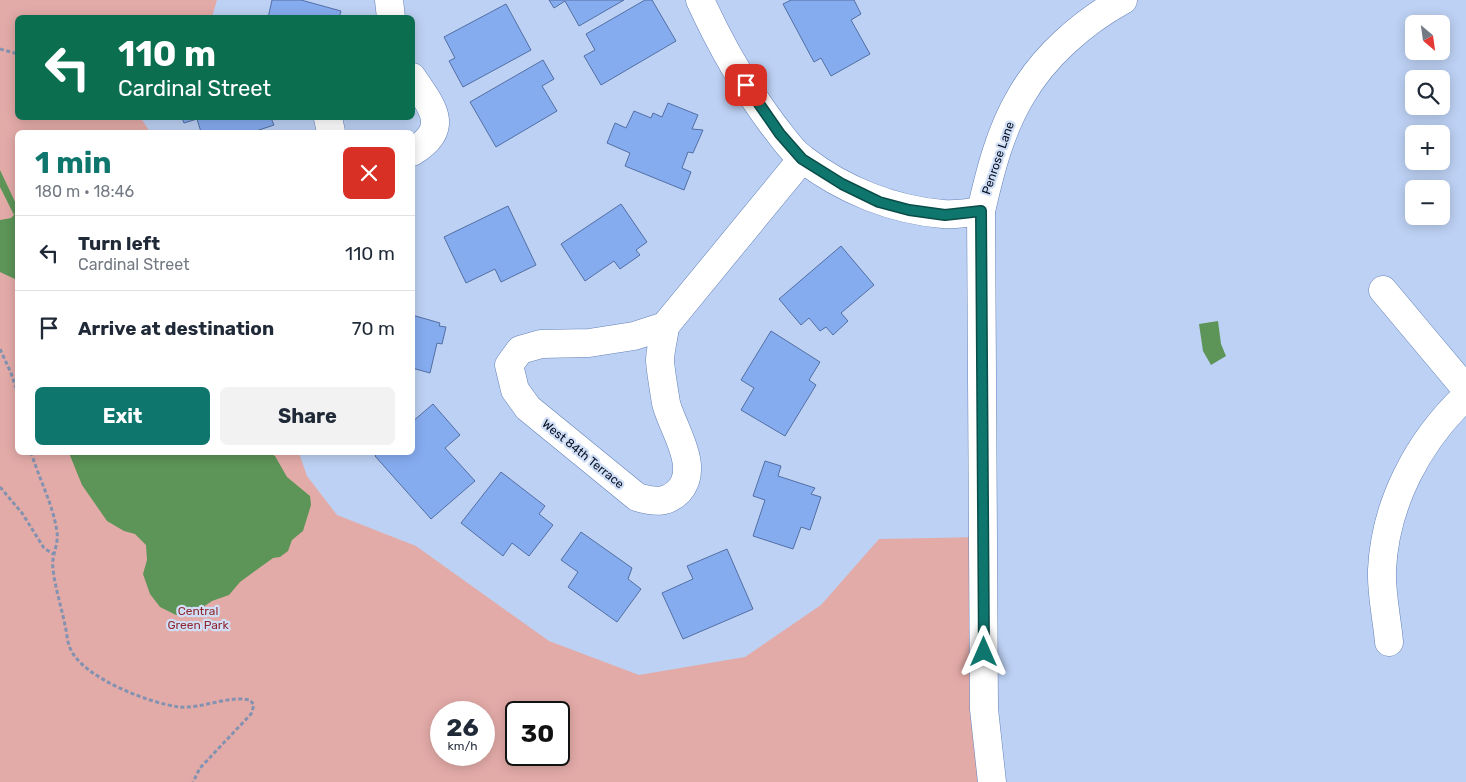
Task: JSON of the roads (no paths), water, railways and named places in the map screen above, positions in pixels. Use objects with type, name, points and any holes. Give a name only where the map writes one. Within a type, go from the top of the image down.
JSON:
[{"type":"street","points":[[389,0],[391,15]]},
{"type":"street","points":[[700,0],[715,34],[756,102],[802,159],[842,184],[879,202],[909,210],[945,215],[981,211]]},
{"type":"street","name":"Penrose Lane","points":[[992,782],[984,709],[981,211],[1003,135],[1021,96],[1044,64],[1078,31],[1123,0]]},
{"type":"street","points":[[415,82],[435,117],[435,132],[427,143],[415,150]]},
{"type":"street","points":[[665,326],[802,159]]},
{"type":"street","points":[[1383,290],[1466,389]]},
{"type":"street","name":"West 84th Terrace","points":[[665,326],[660,360],[667,404],[682,444],[688,467],[683,486],[673,497],[658,503],[637,497],[528,408],[515,390],[509,365],[520,350],[541,344],[590,343],[634,336],[665,326]]},
{"type":"street","points":[[1389,642],[1382,571],[1388,523],[1403,484],[1420,450],[1440,421],[1466,396]]},
{"type":"park label","name":"Central Green Park","points":[[198,618]]}]
